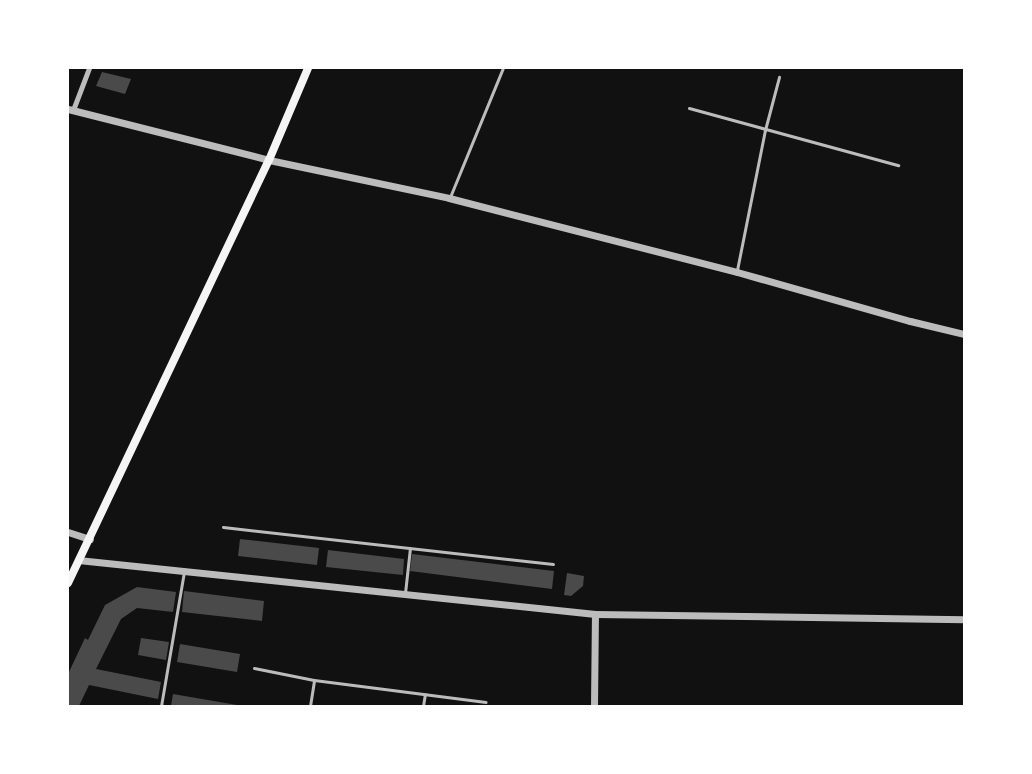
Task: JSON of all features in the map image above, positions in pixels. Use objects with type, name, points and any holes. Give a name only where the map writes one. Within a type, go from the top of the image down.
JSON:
[{"type":"main road","points":[[68,583],[269,160],[308,68]]},
{"type":"street","points":[[89,68],[70,110],[269,160],[449,198],[737,272],[964,334]]},
{"type":"street","points":[[68,532],[90,539]]},
{"type":"street","points":[[78,560],[595,614],[964,619]]},
{"type":"street","points":[[594,706],[595,614]]},
{"type":"lane","points":[[449,198],[503,68]]},
{"type":"lane","points":[[737,272],[765,130],[779,77]]},
{"type":"lane","points":[[689,108],[898,165]]},
{"type":"lane","points":[[223,527],[553,564]]},
{"type":"lane","points":[[405,594],[411,548]]},
{"type":"lane","points":[[162,706],[185,571]]},
{"type":"lane","points":[[254,668],[314,680],[486,702]]},
{"type":"lane","points":[[310,706],[314,680]]},
{"type":"lane","points":[[423,706],[425,694]]},
{"type":"building","points":[[102,72],[131,79],[125,94],[96,86]]},
{"type":"building","points":[[240,539],[319,548],[317,565],[238,556]]},
{"type":"building","points":[[328,550],[404,559],[403,575],[326,567]]},
{"type":"building","points":[[412,554],[554,571],[552,589],[410,571]]},
{"type":"building","points":[[567,573],[584,576],[583,586],[571,596],[564,595]]},
{"type":"building","points":[[137,587],[176,592],[173,612],[137,608],[121,619],[96,669],[161,682],[158,699],[89,685],[79,706],[68,706],[68,674],[85,638],[88,640],[105,605]]},
{"type":"building","points":[[184,591],[264,601],[262,621],[182,612]]},
{"type":"building","points":[[141,638],[169,642],[166,660],[138,655]]},
{"type":"building","points":[[180,644],[240,654],[237,672],[177,662]]},
{"type":"building","points":[[173,694],[237,705],[237,706],[171,706]]}]
